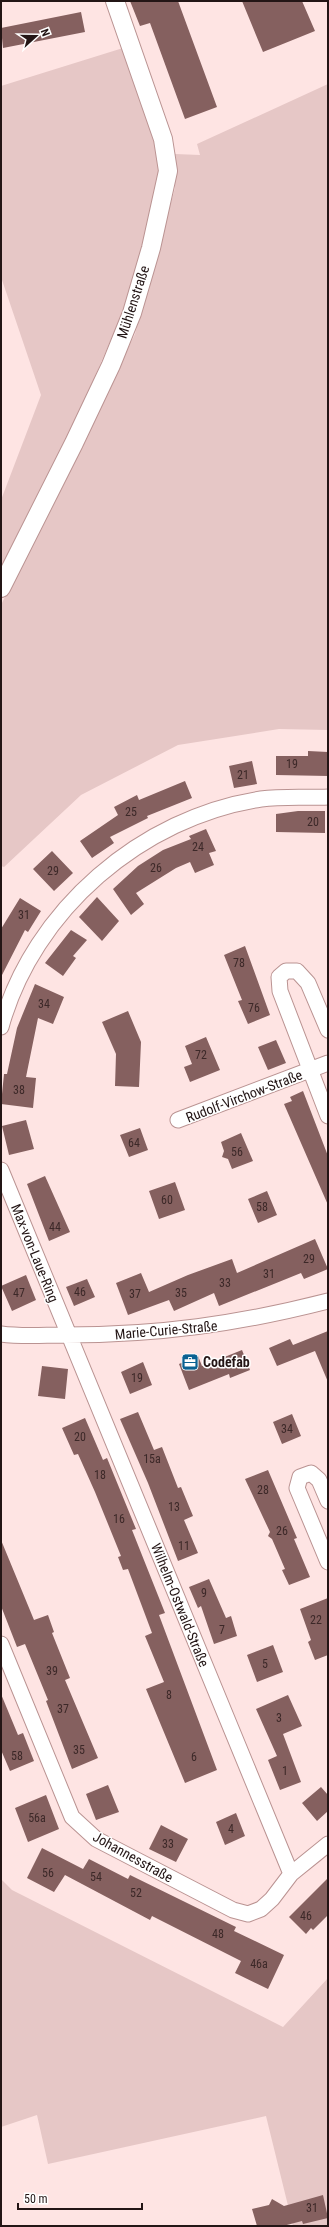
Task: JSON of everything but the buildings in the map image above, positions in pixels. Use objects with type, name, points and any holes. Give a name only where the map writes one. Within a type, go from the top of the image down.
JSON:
[{"type":"street","name":"Mühlenstraße","points":[[1,588],[111,365],[132,313],[150,248],[168,171],[163,139],[115,1]]},
{"type":"street","points":[[1,1027],[8,1000],[32,954],[60,916],[98,875],[142,843],[191,819],[219,809],[262,799],[328,797]]},
{"type":"street","name":"Rudolf-Virchow-Straße","points":[[328,1030],[308,983],[297,971],[286,971],[279,977],[280,991],[309,1071],[328,1116]]},
{"type":"street","name":"Rudolf-Virchow-Straße","points":[[178,1120],[328,1063]]},
{"type":"street","name":"Max-von-Laue-Ring","points":[[1,1170],[68,1335]]},
{"type":"street","name":"Marie-Curie-Straße","points":[[1,1334],[109,1336],[187,1330],[273,1315],[328,1301]]},
{"type":"street","name":"Wilhelm-Ostwald-Straße","points":[[68,1335],[291,1874]]},
{"type":"street","points":[[328,1500],[320,1480],[311,1473],[300,1477],[297,1488],[328,1562]]},
{"type":"street","name":"Johannesstraße","points":[[1,1644],[72,1817],[96,1839],[233,1910],[248,1914],[261,1910],[272,1899],[291,1874],[328,1844]]},
{"type":"shaded area","points":[[123,48],[151,128],[158,154],[159,173],[156,197],[126,304],[84,402],[1,569],[1,500],[41,395],[1,277],[1,86]]},
{"type":"shaded area","points":[[328,84],[328,730],[279,729],[178,745],[81,795],[4,867],[1,866],[1,605],[135,334],[175,188],[175,154],[200,155],[197,144]]},
{"type":"shaded area","points":[[1,1879],[12,1890],[283,2027],[328,1978],[328,2226],[293,2226],[266,2116],[48,2164],[37,2115],[1,2127]]},
{"type":"place","name":"Codefab","points":[[190,1362]]}]
